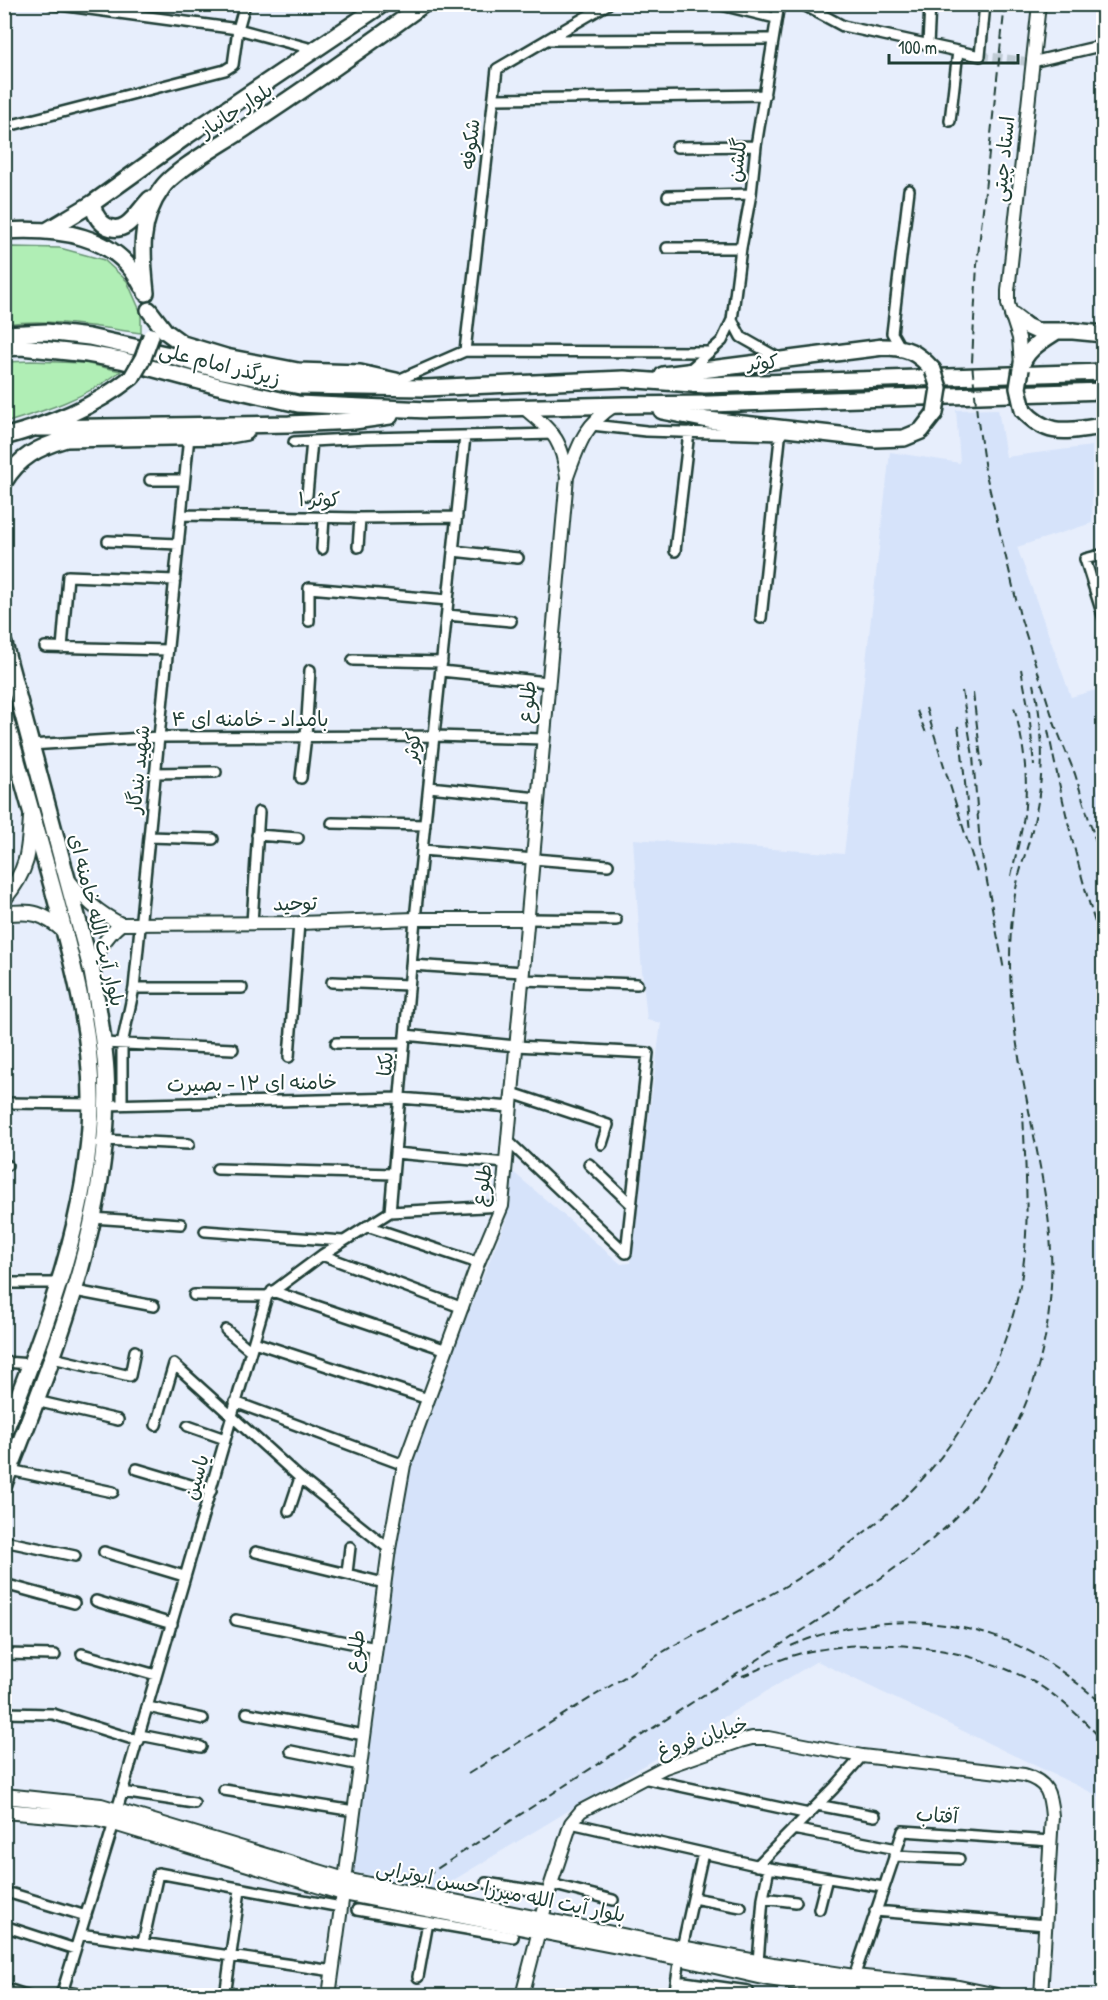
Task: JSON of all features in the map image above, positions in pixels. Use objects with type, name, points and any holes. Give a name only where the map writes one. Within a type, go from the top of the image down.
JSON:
[{"type":"main road","name":"بلوار جانباز","points":[[48,230],[93,202],[383,4]]},
{"type":"main road","name":"بلوار جانباز","points":[[37,428],[94,403],[132,377],[143,358],[151,336],[142,247],[143,233],[147,213],[163,186],[186,167],[287,101],[424,4]]},
{"type":"main road","points":[[93,202],[100,222],[112,228],[119,227],[126,225],[163,186]]},
{"type":"main road","points":[[4,231],[48,230],[73,234],[104,245],[129,265],[146,293]]},
{"type":"main road","points":[[149,310],[165,331],[183,344],[226,357],[298,371],[360,373],[425,388]]},
{"type":"main road","points":[[1013,316],[1037,331],[1104,334]]},
{"type":"main road","points":[[1057,331],[1039,343],[1021,367],[1019,399],[1023,410],[1034,422],[1047,429],[1064,431],[1104,426]]},
{"type":"main road","name":"زیرگذر امام علی","points":[[4,334],[46,332],[89,337],[165,354],[222,371],[300,386],[425,388]]},
{"type":"main road","name":"زیرگذر امام علی","points":[[4,348],[21,347],[121,360],[218,386],[298,404],[427,410]]},
{"type":"main road","points":[[620,405],[781,432],[875,439],[904,438],[921,431],[935,413],[939,388],[933,370],[924,360],[900,347],[883,347],[624,379]]},
{"type":"main road","name":"کوثر","points":[[425,388],[624,379],[705,385],[1104,372]]},
{"type":"main road","name":"کوثر","points":[[427,410],[721,404],[1104,391]]},
{"type":"main road","points":[[4,437],[37,428],[354,421],[427,410]]},
{"type":"main road","points":[[4,482],[22,459],[43,446],[66,439],[224,436],[289,424]]},
{"type":"main road","points":[[118,427],[137,438]]},
{"type":"main road","name":"بلوار آیت الله خامنه ای","points":[[4,645],[92,972],[106,1072],[59,1283],[4,1432]]},
{"type":"main road","name":"بلوار آیت الله خامنه ای","points":[[4,714],[8,740],[65,932],[84,1015],[103,1140],[97,1195],[75,1291],[53,1358],[7,1477]]},
{"type":"main road","points":[[4,899],[22,874],[30,844],[31,812]]},
{"type":"main road","points":[[4,914],[29,911],[44,916],[65,932]]},
{"type":"main road","name":"بلوار آیت الله میرزا حسن ابوترابی","points":[[4,1796],[100,1806],[116,1816],[344,1886],[681,1953],[854,1977],[954,1987],[997,1995]]},
{"type":"main road","name":"بلوار آیت الله میرزا حسن ابوترابی","points":[[4,1811],[97,1819],[116,1816]]},
{"type":"main road","name":"بلوار آیت الله میرزا حسن ابوترابی","points":[[344,1886],[384,1907],[488,1926],[541,1925]]},
{"type":"main road","name":"بلوار آیت الله میرزا حسن ابوترابی","points":[[681,1953],[768,1978],[845,1992],[913,1995]]},
{"type":"street","points":[[52,4],[238,29],[316,50]]},
{"type":"street","points":[[4,127],[225,70],[233,65],[238,29],[245,4]]},
{"type":"street","name":"شکوفه","points":[[465,351],[497,69],[608,4]]},
{"type":"street","points":[[717,4],[775,18]]},
{"type":"street","name":"گلشن","points":[[732,320],[775,18],[779,4]]},
{"type":"street","points":[[802,4],[843,26],[980,56],[985,4]]},
{"type":"street","points":[[928,45],[930,4]]},
{"type":"street","name":"استاد چیتی","points":[[1021,367],[1019,338],[1008,304],[1008,291],[1039,4]]},
{"type":"street","points":[[547,40],[772,39]]},
{"type":"street","points":[[1032,62],[1104,45]]},
{"type":"street","points":[[950,122],[958,51]]},
{"type":"street","points":[[494,99],[765,95]]},
{"type":"street","points":[[677,147],[756,146]]},
{"type":"street","points":[[900,347],[892,333],[909,190]]},
{"type":"street","points":[[668,196],[751,195]]},
{"type":"street","points":[[667,248],[741,248]]},
{"type":"street","points":[[686,372],[722,341],[732,320]]},
{"type":"street","points":[[732,320],[741,337],[782,360]]},
{"type":"street","points":[[396,381],[465,351],[710,352]]},
{"type":"street","points":[[567,477],[581,438],[601,414],[620,405]]},
{"type":"street","points":[[523,407],[554,434],[563,453],[567,477]]},
{"type":"street","points":[[354,421],[368,438]]},
{"type":"street","points":[[592,425],[646,431],[781,432],[761,618]]},
{"type":"street","points":[[675,551],[689,432]]},
{"type":"street","points":[[294,442],[554,434]]},
{"type":"street","name":"شهید بندگار","points":[[122,1104],[122,1044],[134,988],[189,436]]},
{"type":"street","name":"کوثر","points":[[415,920],[465,436]]},
{"type":"street","points":[[307,495],[312,441]]},
{"type":"street","name":"طلوع","points":[[330,1995],[384,1583],[404,1465],[478,1263],[502,1206],[567,477]]},
{"type":"street","points":[[150,480],[184,480]]},
{"type":"street","name":"کوثر ۱","points":[[181,515],[457,517]]},
{"type":"street","points":[[322,549],[324,517]]},
{"type":"street","points":[[358,547],[360,518]]},
{"type":"street","points":[[108,541],[178,544]]},
{"type":"street","points":[[453,551],[518,558]]},
{"type":"street","points":[[1104,555],[1085,559],[1104,619]]},
{"type":"street","points":[[62,648],[68,576],[174,580]]},
{"type":"street","points":[[309,621],[309,588],[448,600]]},
{"type":"street","points":[[447,615],[511,621]]},
{"type":"street","points":[[45,647],[168,650]]},
{"type":"street","points":[[353,660],[441,666],[548,682]]},
{"type":"street","points":[[301,778],[310,670]]},
{"type":"street","name":"بامداد - خامنه ای ۴","points":[[30,745],[159,737],[434,736],[543,739]]},
{"type":"street","points":[[155,773],[216,772]]},
{"type":"street","points":[[429,787],[538,798]]},
{"type":"street","points":[[252,923],[259,813]]},
{"type":"street","points":[[332,823],[425,825]]},
{"type":"street","points":[[257,835],[298,838]]},
{"type":"street","points":[[149,837],[213,839]]},
{"type":"street","points":[[422,850],[608,865]]},
{"type":"street","points":[[67,879],[87,902],[121,924],[100,946],[92,972]]},
{"type":"street","points":[[528,919],[616,920]]},
{"type":"street","name":"توحید","points":[[121,924],[528,919]]},
{"type":"street","name":"یکتا","points":[[390,1212],[415,920]]},
{"type":"street","points":[[288,1057],[298,923]]},
{"type":"street","points":[[411,965],[637,984]]},
{"type":"street","points":[[332,982],[409,985]]},
{"type":"street","points":[[134,988],[242,988]]},
{"type":"street","points":[[336,1042],[405,1039],[648,1053],[626,1253],[508,1141]]},
{"type":"street","points":[[103,1043],[233,1049]]},
{"type":"street","points":[[512,1094],[608,1125],[602,1144]]},
{"type":"street","name":"خامنه ای ۱۲ - بصیرت","points":[[4,1103],[122,1104],[400,1098],[511,1107]]},
{"type":"street","points":[[103,1140],[189,1144]]},
{"type":"street","points":[[395,1153],[506,1163]]},
{"type":"street","points":[[589,1164],[631,1204]]},
{"type":"street","points":[[217,1168],[393,1174]]},
{"type":"street","points":[[270,1294],[343,1241],[390,1212],[502,1206]]},
{"type":"street","points":[[92,1218],[181,1224]]},
{"type":"street","points":[[367,1226],[478,1263]]},
{"type":"street","points":[[205,1231],[343,1241]]},
{"type":"street","points":[[322,1256],[463,1308]]},
{"type":"street","points":[[4,1282],[59,1283]]},
{"type":"street","points":[[75,1291],[154,1306]]},
{"type":"street","points":[[194,1294],[270,1294],[447,1350]]},
{"type":"street","name":"یاسین","points":[[62,1993],[140,1738],[235,1402],[270,1294]]},
{"type":"street","points":[[226,1330],[252,1346],[428,1399]]},
{"type":"street","points":[[53,1358],[129,1376],[135,1351]]},
{"type":"street","points":[[4,1362],[31,1364]]},
{"type":"street","points":[[156,1425],[174,1364],[300,1478],[389,1549]]},
{"type":"street","points":[[36,1401],[118,1420]]},
{"type":"street","points":[[235,1402],[404,1465]]},
{"type":"street","points":[[188,1426],[225,1439]]},
{"type":"street","points":[[137,1469],[211,1491]]},
{"type":"street","points":[[7,1477],[113,1492]]},
{"type":"street","points":[[289,1511],[300,1478]]},
{"type":"street","points":[[4,1541],[75,1556]]},
{"type":"street","points":[[346,1573],[350,1547]]},
{"type":"street","points":[[104,1552],[184,1576]]},
{"type":"street","points":[[256,1552],[384,1583]]},
{"type":"street","points":[[4,1584],[74,1603]]},
{"type":"street","points":[[96,1601],[172,1624]]},
{"type":"street","points":[[236,1620],[375,1648]]},
{"type":"street","points":[[4,1654],[55,1656]]},
{"type":"street","points":[[82,1654],[156,1675]]},
{"type":"street","points":[[148,1707],[203,1719]]},
{"type":"street","points":[[4,1713],[52,1714],[140,1738],[201,1747]]},
{"type":"street","points":[[247,1713],[364,1735]]},
{"type":"street","name":"خیابان فروغ","points":[[570,1823],[581,1811],[643,1778],[693,1756],[752,1738],[768,1738],[862,1756],[1024,1775],[1036,1779],[1044,1786],[1050,1797],[1051,1841]]},
{"type":"street","points":[[291,1751],[360,1765]]},
{"type":"street","points":[[757,1866],[862,1756]]},
{"type":"street","points":[[643,1778],[808,1814]]},
{"type":"street","points":[[224,1790],[354,1811]]},
{"type":"street","points":[[122,1792],[194,1803]]},
{"type":"street","points":[[817,1805],[874,1816]]},
{"type":"street","points":[[522,1995],[570,1823],[757,1866],[883,1887]]},
{"type":"street","points":[[793,1829],[896,1852],[959,1859]]},
{"type":"street","name":"آفتاب","points":[[854,1977],[903,1831],[1051,1841]]},
{"type":"street","points":[[1041,1995],[1051,1841]]},
{"type":"street","points":[[674,1995],[703,1853]]},
{"type":"street","points":[[758,1962],[769,1868]]},
{"type":"street","points":[[143,1943],[158,1873],[341,1907]]},
{"type":"street","points":[[819,1909],[827,1878]]},
{"type":"street","points":[[486,1883],[550,1889],[613,1900]]},
{"type":"street","points":[[225,1995],[240,1890]]},
{"type":"street","points":[[13,1894],[86,1916]]},
{"type":"street","points":[[693,1898],[741,1907]]},
{"type":"street","points":[[764,1898],[796,1902]]},
{"type":"street","points":[[357,1910],[384,1907],[428,1922],[488,1926],[513,1937]]},
{"type":"street","points":[[875,1911],[1046,1924]]},
{"type":"street","points":[[418,1977],[428,1922]]},
{"type":"street","points":[[4,1926],[75,1949]]},
{"type":"street","points":[[80,1934],[333,1971]]},
{"type":"street","points":[[677,1981],[748,1991],[748,1995]]},
{"type":"street","points":[[4,1988],[29,1995]]},
{"type":"street","points":[[62,1993],[88,1995]]},
{"type":"shaded area","points":[[998,409],[1006,457],[1092,446],[1092,523],[1017,547],[1071,697],[1103,688],[1103,1798],[817,1661],[437,1890],[352,1872],[400,1499],[415,1444],[506,1220],[512,1171],[621,1264],[630,1263],[661,1023],[647,1020],[633,839],[844,854],[890,452],[960,463],[956,410]]},
{"type":"green space","points":[[5,248],[60,248],[104,260],[127,281],[141,313],[141,333],[56,323],[5,324]]},
{"type":"green space","points":[[5,362],[84,363],[121,371],[80,396],[5,423]]},
{"type":"tunnel","points":[[980,56],[1032,62]]},
{"type":"railway","points":[[1005,4],[977,265],[972,363],[977,415],[985,470],[1020,616],[1055,725],[1075,774],[1104,868]]},
{"type":"railway","points":[[1021,669],[1029,711],[1034,766]]},
{"type":"railway","points":[[426,1876],[901,1564],[964,1509],[1003,1451],[1018,1421],[1040,1361],[1050,1300],[1050,1235],[1041,1172],[1018,1053],[1010,962],[1016,889],[1034,820],[1041,780],[1041,732],[1034,684]]},
{"type":"railway","points":[[962,691],[973,756],[980,845],[1004,970]]},
{"type":"railway","points":[[973,693],[982,767]]},
{"type":"railway","points":[[1011,876],[1023,823],[1026,793],[1024,756],[1014,707]]},
{"type":"railway","points":[[926,708],[977,872]]},
{"type":"railway","points":[[917,711],[926,733]]},
{"type":"railway","points":[[958,726],[970,833]]},
{"type":"railway","points":[[1048,730],[1073,841],[1104,951]]},
{"type":"railway","points":[[1096,860],[1104,885]]},
{"type":"railway","points":[[468,1774],[666,1650],[764,1598],[811,1570],[880,1520],[931,1469],[951,1443],[984,1388],[998,1358],[1018,1297],[1026,1229],[1023,1112]]},
{"type":"railway","points":[[791,1646],[851,1627],[916,1622],[948,1625],[1010,1642],[1038,1656],[1072,1679],[1104,1705]]},
{"type":"railway","points":[[742,1676],[794,1655],[829,1648],[885,1645],[941,1650],[996,1665],[1033,1682],[1066,1705],[1104,1742]]}]
